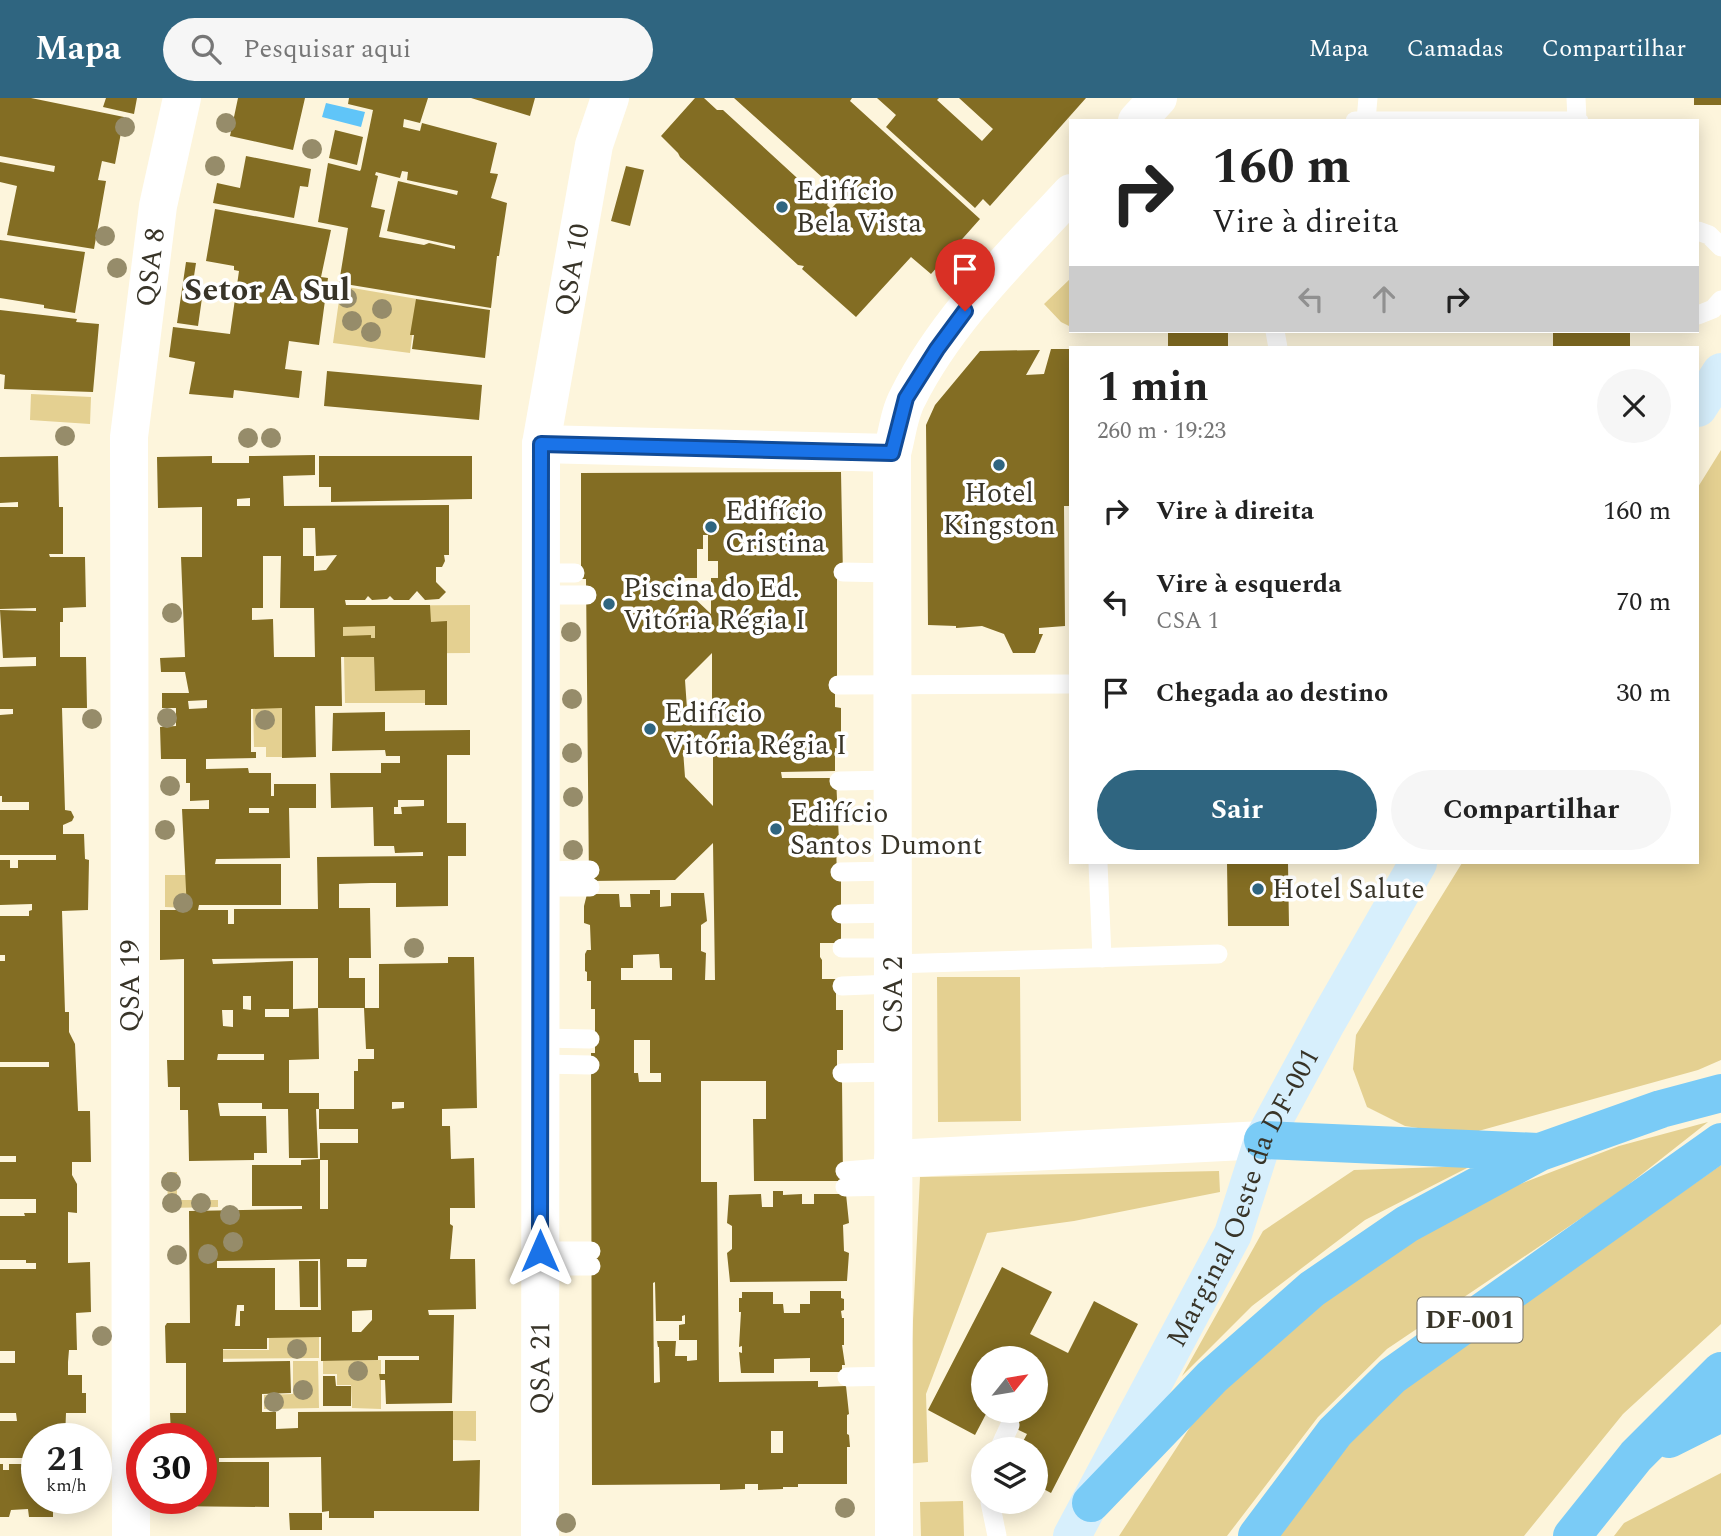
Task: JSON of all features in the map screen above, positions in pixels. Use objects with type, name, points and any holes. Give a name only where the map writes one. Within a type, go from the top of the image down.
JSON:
[{"type":"highway","points":[[1091,1503],[1212,1377],[1312,1289],[1408,1224],[1540,1152],[1661,1109],[1721,1093]]},
{"type":"highway","points":[[1263,1140],[1540,1152]]},
{"type":"highway","name":"DF-001","points":[[1256,1536],[1335,1432],[1392,1376],[1721,1142]]},
{"type":"highway","points":[[1572,1536],[1636,1456],[1721,1371]]},
{"type":"highway","points":[[1636,1456],[1712,1425]]},
{"type":"main road","points":[[1699,406],[1721,372]]},
{"type":"main road","name":"Marginal Oeste da DF-001","points":[[1072,1536],[1233,1234],[1263,1140],[1326,1023],[1417,864]]},
{"type":"street","name":"QSA 8","points":[[129,437],[158,206],[182,98]]},
{"type":"street","name":"QSA 10","points":[[541,444],[594,145],[610,98]]},
{"type":"street","points":[[1139,119],[1158,98]]},
{"type":"street","name":"CSA 2","points":[[894,1536],[892,453],[906,398],[937,349],[979,292],[1069,195]]},
{"type":"street","name":"QSA 19","points":[[129,437],[131,1536]]},
{"type":"street","points":[[541,444],[892,453]]},
{"type":"street","name":"QSA 21","points":[[540,1536],[541,879],[552,580],[541,444]]},
{"type":"street","points":[[893,1171],[1263,1140]]},
{"type":"lane","points":[[1366,119],[1368,98]]},
{"type":"lane","points":[[1576,98],[1578,119]]},
{"type":"lane","points":[[1699,231],[1709,235],[1721,247]]},
{"type":"lane","points":[[1699,315],[1713,309],[1721,300]]},
{"type":"lane","points":[[843,572],[892,573]]},
{"type":"lane","points":[[552,580],[587,595]]},
{"type":"lane","points":[[838,685],[1069,684]]},
{"type":"lane","points":[[839,775],[892,774]]},
{"type":"lane","points":[[1098,864],[1102,958]]},
{"type":"lane","points":[[840,872],[892,871]]},
{"type":"lane","points":[[541,879],[590,879]]},
{"type":"lane","points":[[841,914],[893,952]]},
{"type":"lane","points":[[842,948],[1102,958],[1218,954]]},
{"type":"lane","points":[[842,986],[893,952]]},
{"type":"lane","points":[[541,1051],[590,1038]]},
{"type":"lane","points":[[541,1051],[590,1065]]},
{"type":"lane","points":[[842,1073],[893,1072]]},
{"type":"lane","points":[[845,1179],[893,1171]]},
{"type":"lane","points":[[540,1259],[591,1258]]},
{"type":"lane","points":[[848,1377],[894,1376]]},
{"type":"lane","points":[[1004,1437],[1010,1425]]},
{"type":"lane","points":[[992,1514],[997,1536]]},
{"type":"shaded area","points":[[1069,280],[1069,326],[1061,322],[1044,304]]},
{"type":"shaded area","points":[[341,286],[417,299],[410,353],[333,343]]},
{"type":"shaded area","points":[[31,394],[91,397],[90,424],[30,420]]},
{"type":"shaded area","points":[[1721,450],[1721,1060],[1698,1070],[1464,1135],[1405,1126],[1367,1107],[1353,1069],[1356,1035],[1461,864],[1699,864],[1699,485]]},
{"type":"shaded area","points":[[470,605],[470,653],[317,654],[318,606]]},
{"type":"shaded area","points":[[344,656],[374,656],[375,690],[426,690],[426,703],[345,703]]},
{"type":"shaded area","points":[[253,708],[282,708],[282,757],[266,757],[266,747],[254,747]]},
{"type":"shaded area","points":[[165,875],[187,875],[188,908],[165,907]]},
{"type":"shaded area","points":[[937,977],[1020,977],[1021,1121],[938,1122]]},
{"type":"shaded area","points":[[1708,1122],[1614,1196],[1387,1349],[1318,1417],[1227,1536],[1119,1536],[1196,1418],[1281,1334],[1373,1262],[1484,1198],[1619,1146]]},
{"type":"shaded area","points":[[1721,1165],[1721,1324],[1623,1414],[1524,1536],[1269,1536],[1351,1433],[1413,1381]]},
{"type":"shaded area","points":[[1471,1166],[1365,1220],[1252,1306],[1182,1376],[1263,1231],[1354,1170]]},
{"type":"shaded area","points":[[1219,1171],[1220,1192],[1074,1221],[987,1233],[926,1394],[928,1462],[906,1464],[920,1177]]},
{"type":"shaded area","points":[[167,1172],[177,1172],[177,1200],[218,1200],[218,1207],[168,1208]]},
{"type":"shaded area","points":[[269,1336],[319,1336],[319,1358],[192,1359],[192,1350],[269,1350]]},
{"type":"shaded area","points":[[381,1360],[381,1409],[352,1408],[351,1385],[337,1385],[337,1374],[323,1374],[323,1361]]},
{"type":"shaded area","points":[[293,1361],[318,1361],[319,1408],[264,1409],[264,1395],[293,1394]]},
{"type":"shaded area","points":[[453,1411],[476,1411],[476,1441],[453,1440]]},
{"type":"shaded area","points":[[1721,1473],[1721,1536],[1614,1536],[1624,1523]]},
{"type":"shaded area","points":[[963,1501],[964,1536],[921,1536],[920,1502]]},
{"type":"water","points":[[326,103],[365,112],[361,127],[322,117]]},
{"type":"building","points":[[0,98],[31,98],[124,117],[115,164],[102,161],[98,180],[106,181],[94,249],[7,235],[17,186],[0,182],[0,162],[54,172],[55,166],[0,156]]},
{"type":"building","points":[[106,98],[137,98],[134,114],[103,107]]},
{"type":"building","points":[[238,98],[305,98],[293,150],[230,136]]},
{"type":"building","points":[[349,98],[428,98],[420,123],[404,119],[403,127],[420,131],[422,123],[497,143],[490,173],[498,174],[491,198],[507,203],[491,308],[339,283],[348,228],[318,222],[328,163],[360,171],[373,110],[348,104]],"holes":[[[402,171],[408,172],[407,180],[458,191],[457,195],[398,181],[387,231],[455,246],[455,249],[379,237],[385,210],[371,207],[378,176],[375,175],[376,172],[400,178]]]},
{"type":"building","points":[[471,98],[535,98],[530,116]]},
{"type":"building","points":[[695,98],[704,98],[717,110],[723,110],[808,188],[811,186],[829,202],[827,205],[831,209],[843,196],[734,98],[852,98],[850,101],[980,219],[931,274],[911,257],[856,317],[802,269],[804,266],[798,265],[680,157],[661,136]]},
{"type":"building","points":[[877,98],[939,98],[937,100],[982,141],[993,129],[959,98],[1086,98],[990,206],[983,199],[975,208],[886,127],[896,115]]},
{"type":"building","points":[[1694,98],[1721,98],[1721,105],[1694,105]]},
{"type":"building","points":[[335,130],[363,137],[357,165],[329,158]]},
{"type":"building","points":[[246,156],[311,169],[308,187],[300,186],[294,218],[213,203],[217,183],[240,188]]},
{"type":"building","points":[[626,166],[644,170],[630,226],[611,221]]},
{"type":"building","points":[[215,209],[331,230],[321,277],[328,278],[319,345],[289,341],[285,369],[302,371],[299,398],[234,390],[233,398],[189,394],[195,362],[169,357],[173,327],[230,334],[239,271],[234,270],[234,266],[206,261]]},
{"type":"building","points":[[0,240],[85,252],[75,313],[0,298]]},
{"type":"building","points":[[186,262],[196,263],[192,289],[203,291],[198,326],[177,323]]},
{"type":"building","points":[[416,299],[490,310],[485,358],[412,349],[414,335],[410,335]]},
{"type":"building","points":[[0,310],[99,324],[93,392],[4,389],[5,375],[0,374]]},
{"type":"building","points":[[1168,333],[1228,333],[1228,346],[1168,346]]},
{"type":"building","points":[[1553,333],[1630,333],[1630,346],[1553,346]]},
{"type":"building","name":"Hotel Kingston","points":[[1051,349],[1069,349],[1069,506],[1064,506],[1065,626],[1039,628],[1039,634],[1043,634],[1035,653],[1013,653],[1004,634],[982,626],[956,628],[928,625],[926,425],[935,405],[980,351],[1040,350],[1026,375],[1044,374]]},
{"type":"building","points":[[327,371],[482,385],[479,420],[324,406]]},
{"type":"building","points":[[315,455],[315,475],[283,476],[284,506],[449,505],[449,555],[444,555],[442,567],[436,567],[436,582],[446,592],[439,599],[425,600],[417,591],[409,600],[394,600],[390,596],[387,599],[372,600],[368,596],[365,600],[345,600],[346,605],[430,605],[431,622],[447,621],[447,705],[425,705],[425,690],[375,691],[374,657],[341,657],[342,706],[315,706],[316,757],[282,758],[282,708],[251,709],[251,752],[256,752],[256,758],[206,759],[206,769],[248,768],[249,773],[271,773],[271,796],[274,796],[274,784],[316,784],[316,808],[289,808],[290,858],[216,859],[215,864],[281,864],[281,905],[199,905],[198,910],[228,910],[228,924],[234,924],[234,909],[318,909],[317,857],[423,856],[423,852],[395,853],[394,846],[374,846],[373,807],[331,808],[330,773],[381,773],[381,763],[400,763],[400,756],[386,756],[385,750],[332,751],[333,713],[385,712],[385,731],[470,730],[470,755],[447,755],[447,823],[466,823],[466,856],[448,856],[448,906],[396,907],[396,883],[371,883],[339,884],[339,908],[370,908],[371,958],[349,958],[349,978],[365,978],[365,1008],[379,1008],[379,964],[448,963],[448,957],[474,957],[477,1108],[442,1109],[442,1126],[450,1126],[451,1159],[474,1158],[475,1208],[450,1208],[450,1224],[453,1226],[450,1259],[475,1259],[476,1309],[428,1310],[429,1315],[454,1315],[452,1403],[386,1404],[385,1380],[380,1380],[379,1374],[385,1374],[385,1360],[419,1360],[419,1356],[321,1361],[321,1337],[267,1338],[267,1349],[223,1349],[223,1362],[290,1361],[291,1393],[262,1394],[262,1412],[276,1412],[276,1429],[298,1428],[298,1412],[453,1411],[453,1461],[480,1460],[479,1511],[374,1511],[374,1518],[329,1518],[329,1511],[322,1512],[321,1457],[219,1458],[219,1462],[269,1462],[269,1507],[217,1506],[217,1423],[170,1423],[170,1413],[186,1413],[186,1363],[166,1363],[165,1326],[167,1323],[190,1323],[189,1211],[302,1209],[302,1206],[252,1206],[252,1165],[301,1165],[301,1160],[320,1159],[320,1143],[358,1143],[358,1129],[319,1129],[319,1109],[316,1109],[318,1158],[289,1158],[288,1109],[262,1109],[262,1103],[218,1103],[220,1116],[266,1116],[267,1153],[254,1153],[254,1160],[189,1161],[188,1110],[180,1110],[180,1087],[168,1087],[167,1060],[184,1060],[184,959],[160,960],[160,910],[187,910],[182,809],[209,809],[209,800],[190,801],[190,783],[186,783],[186,759],[161,759],[160,727],[176,726],[176,708],[162,708],[162,693],[189,693],[185,672],[161,672],[160,658],[185,657],[181,557],[202,557],[202,507],[158,508],[157,457],[212,456],[212,463],[249,463],[249,456]],"holes":[[[250,498],[250,506],[237,506],[237,499]],[[303,528],[315,528],[316,556],[337,555],[326,570],[314,571],[314,556],[303,556]],[[263,556],[281,556],[280,608],[314,608],[315,657],[274,657],[273,619],[252,620],[252,608],[263,608]],[[375,626],[375,638],[371,638],[371,635],[343,636],[343,627]],[[207,700],[207,708],[189,709],[188,701]],[[398,800],[424,800],[424,806],[401,807],[402,814],[394,814]],[[249,808],[269,808],[269,813],[249,813]],[[318,958],[318,1008],[293,1009],[293,961],[213,964],[212,959]],[[243,996],[251,996],[251,1010],[243,1009]],[[318,1008],[364,1008],[366,1049],[374,1049],[374,1059],[358,1059],[358,1071],[354,1071],[354,1109],[319,1109],[319,1093],[289,1093],[289,1060],[319,1059]],[[265,1009],[289,1009],[289,1017],[265,1017]],[[222,1010],[233,1010],[233,1027],[223,1026]],[[218,1054],[264,1054],[264,1060],[217,1060]],[[392,1102],[404,1102],[404,1108],[392,1109]],[[320,1160],[328,1160],[328,1209],[320,1209]],[[320,1259],[321,1310],[275,1310],[275,1268],[217,1268],[217,1261]],[[347,1259],[367,1259],[366,1267],[347,1267]],[[237,1305],[244,1305],[244,1311],[240,1311],[240,1326],[235,1326]],[[372,1310],[372,1320],[361,1332],[352,1332],[352,1311]]]},
{"type":"building","points":[[58,456],[59,507],[63,507],[63,554],[49,554],[50,557],[85,557],[86,607],[63,608],[63,622],[60,622],[60,657],[86,657],[87,708],[62,708],[65,810],[71,811],[74,817],[63,825],[63,834],[84,834],[85,859],[89,860],[88,910],[62,911],[65,1012],[69,1012],[69,1032],[75,1044],[78,1111],[90,1111],[91,1162],[72,1162],[72,1175],[77,1184],[77,1213],[68,1212],[68,1263],[90,1262],[91,1312],[76,1313],[77,1350],[69,1350],[68,1362],[68,1375],[82,1375],[86,1413],[66,1413],[66,1423],[21,1423],[21,1458],[0,1458],[0,1421],[17,1421],[16,1413],[0,1413],[0,1363],[15,1363],[15,1351],[0,1351],[0,1269],[36,1269],[36,1263],[26,1263],[26,1260],[0,1260],[0,1216],[36,1213],[36,1199],[0,1199],[0,1162],[16,1162],[16,1156],[0,1156],[0,1067],[49,1067],[49,1062],[0,1062],[0,961],[5,961],[5,955],[0,955],[0,916],[29,916],[32,904],[0,905],[0,860],[10,860],[10,868],[18,868],[18,860],[56,860],[56,855],[0,855],[0,810],[29,810],[29,802],[2,802],[0,796],[0,715],[13,714],[13,709],[0,709],[0,667],[36,666],[36,657],[3,658],[0,610],[36,611],[36,608],[0,609],[0,507],[18,507],[18,502],[0,503],[0,457]]},
{"type":"building","points":[[319,456],[472,456],[472,499],[331,502],[331,487],[319,487]]},
{"type":"building","points":[[841,472],[843,576],[837,577],[835,707],[841,708],[841,749],[835,748],[835,771],[781,772],[782,778],[836,778],[841,943],[820,943],[820,957],[822,979],[836,979],[836,1010],[843,1010],[843,1050],[837,1050],[837,1080],[842,1080],[843,1181],[754,1181],[753,1119],[766,1119],[766,1081],[701,1081],[701,1182],[717,1182],[719,1382],[818,1381],[818,1387],[846,1386],[849,1414],[847,1434],[850,1447],[847,1447],[847,1484],[798,1484],[798,1487],[758,1490],[758,1484],[745,1484],[745,1489],[720,1490],[720,1484],[592,1485],[591,1053],[595,1053],[595,1009],[591,1009],[591,981],[587,981],[585,971],[585,954],[587,950],[591,950],[590,925],[584,923],[587,894],[619,894],[620,907],[631,907],[630,894],[650,894],[650,890],[660,890],[660,907],[671,906],[671,893],[704,893],[707,921],[701,925],[701,951],[706,953],[705,980],[715,980],[713,843],[675,880],[589,881],[586,579],[581,579],[581,473]],"holes":[[[703,535],[708,535],[708,561],[718,561],[718,578],[711,578],[711,614],[673,578],[697,578],[697,549],[703,549]],[[712,653],[712,709],[687,709],[685,680]],[[713,749],[713,806],[685,777],[683,750]],[[659,954],[660,968],[672,968],[672,980],[621,980],[621,968],[633,968],[633,955]],[[634,1040],[650,1040],[650,1073],[661,1073],[661,1082],[639,1082],[638,1073],[634,1073]],[[655,1282],[656,1321],[682,1321],[682,1316],[685,1315],[685,1324],[679,1325],[679,1340],[697,1340],[697,1360],[687,1361],[687,1356],[675,1356],[676,1341],[657,1341],[660,1382],[654,1383],[653,1283]],[[771,1431],[783,1431],[783,1453],[771,1453]]]},
{"type":"building","name":"Hotel Salute","points":[[1227,864],[1288,864],[1289,926],[1228,926]]},
{"type":"building","points":[[773,1191],[783,1191],[783,1195],[802,1194],[802,1204],[814,1204],[814,1194],[846,1194],[849,1223],[843,1225],[844,1251],[849,1253],[847,1281],[730,1282],[727,1253],[732,1249],[732,1226],[727,1223],[729,1195],[761,1194],[762,1207],[773,1207]]},
{"type":"building","points":[[299,1261],[318,1261],[318,1307],[300,1307]]},
{"type":"building","points":[[1002,1267],[1052,1292],[1030,1334],[1068,1353],[1094,1301],[1138,1324],[1051,1493],[1048,1491],[1048,1437],[1025,1437],[1027,1434],[1004,1423],[1048,1423],[1048,1346],[971,1346],[971,1423],[981,1423],[975,1435],[928,1410]]},
{"type":"building","points":[[810,1291],[841,1291],[841,1298],[844,1299],[844,1310],[841,1311],[844,1318],[842,1345],[845,1365],[842,1365],[842,1372],[810,1372],[810,1358],[774,1359],[774,1373],[741,1373],[739,1298],[742,1298],[742,1292],[773,1292],[773,1304],[783,1304],[784,1313],[800,1313],[800,1304],[810,1304]]},
{"type":"building","points":[[323,1376],[335,1376],[336,1386],[351,1386],[351,1406],[323,1406]]},
{"type":"building","points":[[0,1464],[3,1464],[3,1470],[9,1470],[9,1464],[21,1464],[21,1509],[11,1510],[9,1517],[0,1517]]},
{"type":"building","points":[[289,1513],[322,1513],[322,1530],[290,1530]]},
{"type":"building","points":[[29,1514],[53,1514],[53,1517],[29,1517]]},
{"type":"place","name":"Edifício Bela Vista","points":[[782,207]]},
{"type":"place","name":"Hotel Kingston","points":[[999,465]]},
{"type":"place","name":"Edifício Cristina","points":[[711,527]]},
{"type":"place","name":"Piscina do Ed. Vitória Régia I","points":[[609,604]]},
{"type":"place","name":"Edifício Vitória Régia I","points":[[650,729]]},
{"type":"place","name":"Edifício Santos Dumont","points":[[776,829]]},
{"type":"place","name":"Hotel Salute","points":[[1258,889]]},
{"type":"district","name":"Setor A Sul","points":[[267,290]]},
{"type":"route","points":[[540,1251],[541,444],[892,453],[906,398],[965,311]]}]
